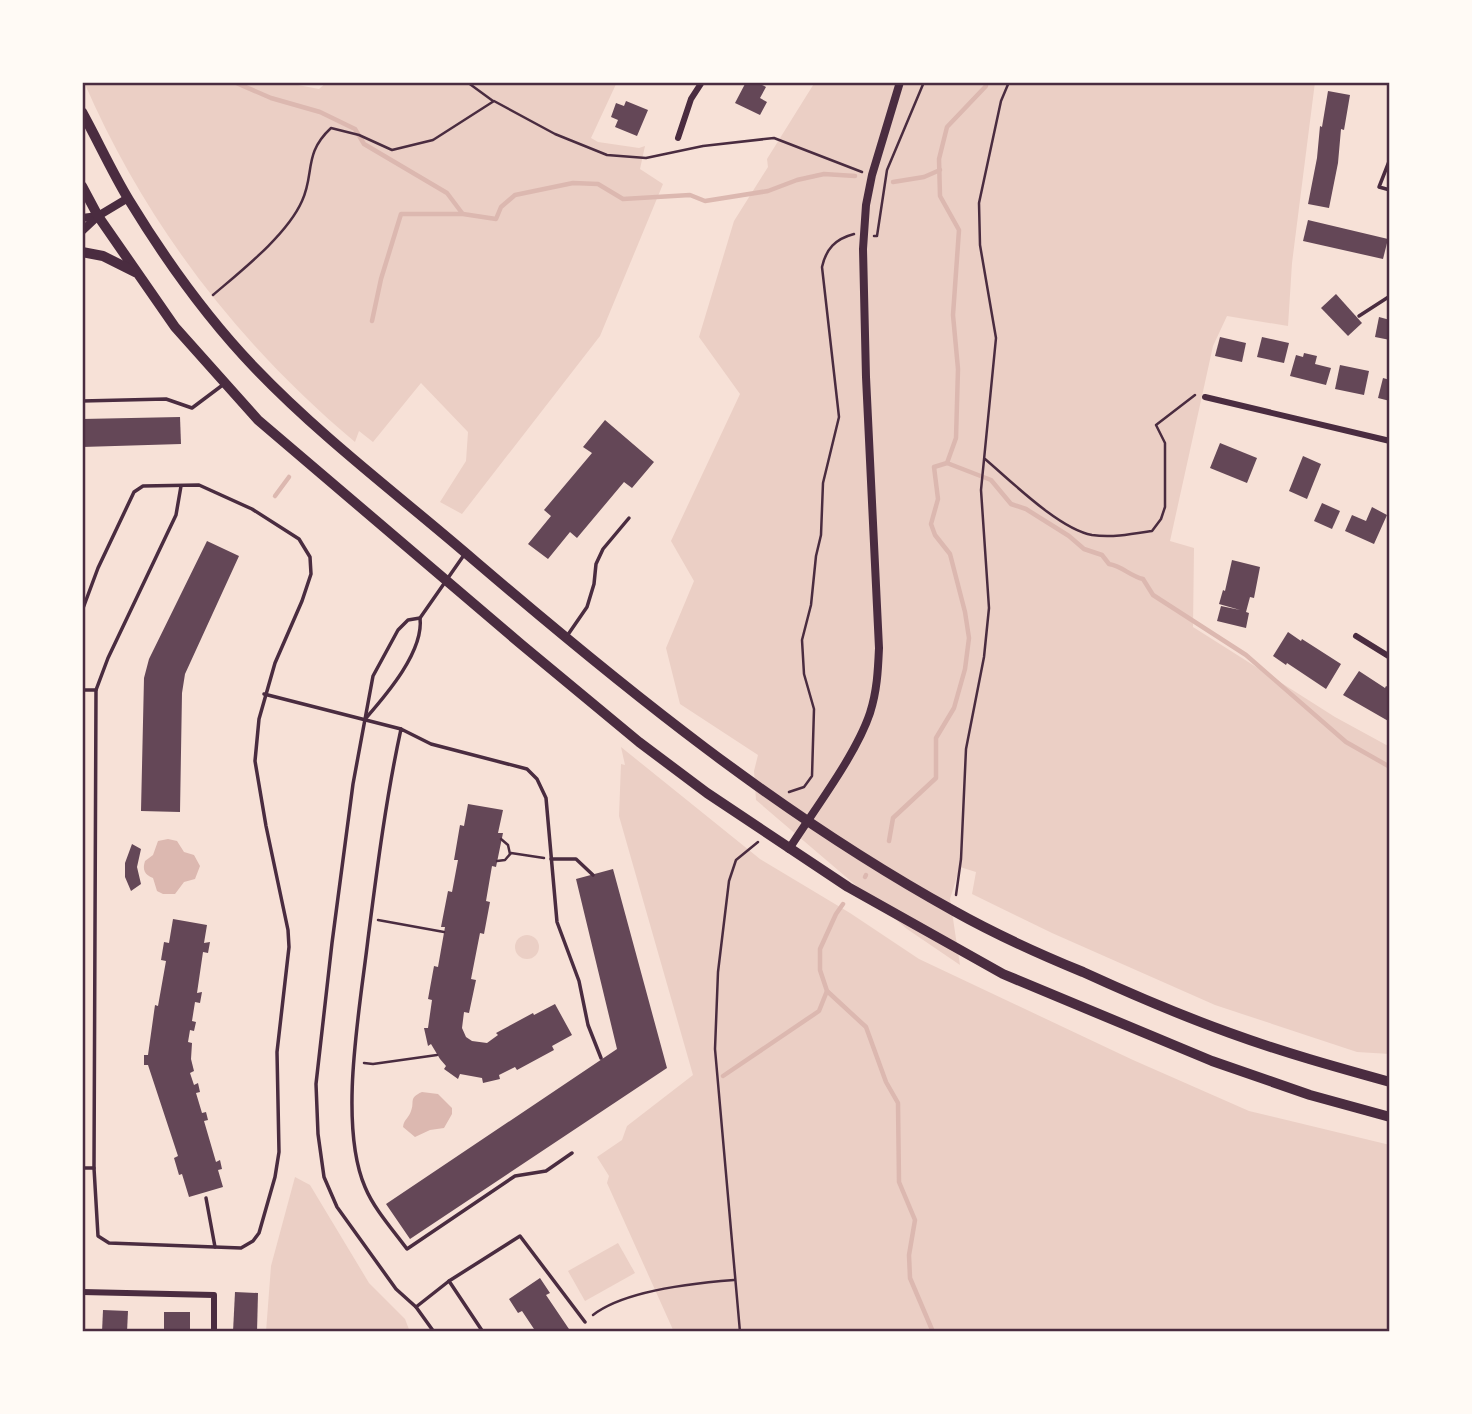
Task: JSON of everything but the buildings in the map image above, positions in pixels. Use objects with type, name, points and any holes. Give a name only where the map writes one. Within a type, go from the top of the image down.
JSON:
[{"type":"main road","points":[[82,112],[128,198],[166,256],[254,367],[336,444],[565,638],[665,718],[782,804],[877,867],[958,914],[1150,1002],[1230,1034],[1390,1082]]},
{"type":"main road","points":[[82,186],[98,216],[175,327],[258,420],[639,742],[765,832],[903,919],[1003,974],[1212,1062],[1310,1095],[1390,1117]]},
{"type":"main road","points":[[82,252],[103,256],[138,273]]},
{"type":"street","points":[[678,138],[691,99],[702,82]]},
{"type":"street","points":[[789,849],[850,754],[869,715],[878,679],[879,648],[863,311],[864,235],[872,176],[900,82]]},
{"type":"street","points":[[82,231],[98,216],[128,198]]},
{"type":"street","points":[[82,218],[98,216]]},
{"type":"street","points":[[1205,397],[1390,441]]},
{"type":"street","points":[[1356,636],[1390,657]]},
{"type":"street","points":[[82,1292],[214,1295],[214,1332]]},
{"type":"lane","points":[[1390,159],[1379,187],[1390,190]]},
{"type":"lane","points":[[1359,316],[1390,296]]},
{"type":"lane","points":[[82,401],[166,399],[192,408],[225,383]]},
{"type":"lane","points":[[82,611],[98,568],[134,492],[143,486],[199,485],[252,509],[299,539],[310,557],[311,574],[275,663],[259,719],[255,761],[289,947],[277,1052],[279,1152],[275,1177],[259,1233],[253,1241],[241,1248],[109,1243],[98,1236],[94,1168],[96,690],[108,658],[176,515],[181,486]]},
{"type":"lane","points":[[565,638],[587,607],[594,584],[596,564],[603,549],[629,518]]},
{"type":"lane","points":[[434,1332],[416,1307],[396,1289],[337,1207],[324,1177],[318,1134],[316,1084],[352,796],[377,666],[398,630],[408,620],[419,618],[466,553]]},
{"type":"lane","points":[[365,720],[388,692],[414,649],[421,629],[419,618]]},
{"type":"lane","points":[[82,690],[96,690]]},
{"type":"lane","points":[[264,694],[401,729],[431,744],[527,769],[537,779],[545,798],[556,922],[579,981],[588,1025],[601,1058]]},
{"type":"lane","points":[[401,729],[391,773],[376,883],[351,1108],[356,1151],[365,1187],[407,1249],[515,1175],[546,1171],[572,1153]]},
{"type":"lane","points":[[551,859],[576,859],[593,876]]},
{"type":"lane","points":[[82,1168],[94,1168]]},
{"type":"lane","points":[[206,1199],[215,1247]]},
{"type":"lane","points":[[416,1307],[449,1281],[520,1236],[585,1322]]},
{"type":"lane","points":[[449,1281],[483,1332]]},
{"type":"path","points":[[467,82],[494,101],[555,134],[607,155],[646,158],[703,146],[774,138],[872,176]]},
{"type":"path","points":[[872,236],[877,236],[887,170],[924,82]]},
{"type":"path","points":[[956,895],[962,846],[966,749],[984,657],[988,620],[988,576],[981,489],[996,338],[981,244],[979,203],[1001,101],[1009,82]]},
{"type":"path","points":[[213,295],[280,233],[302,201],[318,140],[331,128],[359,135],[391,150],[433,140],[494,101]]},
{"type":"path","points":[[782,804],[790,791],[795,792],[804,787],[812,776],[814,709],[804,674],[802,640],[810,613],[821,535],[823,483],[839,416],[822,267],[828,249],[852,234]]},
{"type":"path","points":[[985,459],[1052,516],[1090,534],[1122,535],[1152,531],[1166,507],[1165,443],[1156,425],[1196,394],[1205,397]]},
{"type":"path","points":[[740,1332],[716,1073],[715,1029],[718,972],[732,869],[741,854],[756,845],[765,832]]},
{"type":"path","points":[[501,839],[508,845],[510,854]]},
{"type":"path","points":[[510,854],[551,859]]},
{"type":"path","points":[[497,861],[505,860],[510,854]]},
{"type":"path","points":[[390,922],[444,932]]},
{"type":"path","points":[[373,1064],[437,1055]]},
{"type":"path","points":[[585,1322],[602,1308],[632,1297],[688,1283],[734,1280]]},
{"type":"shaded area","points":[[84,82],[282,82],[319,89],[327,82],[617,82],[591,138],[598,142],[639,148],[645,146],[640,169],[663,184],[600,336],[462,514],[440,502],[466,461],[468,432],[421,383],[373,442],[359,431],[355,442],[312,404],[234,322],[198,278],[136,184],[108,134]]},
{"type":"shaded area","points":[[815,82],[1315,82],[1292,263],[1288,326],[1227,316],[1213,346],[1170,541],[1194,548],[1193,627],[1335,717],[1390,747],[1390,1054],[1357,1052],[1215,1005],[1052,933],[972,894],[976,872],[960,867],[950,899],[960,965],[907,929],[756,800],[754,771],[758,755],[680,704],[666,648],[694,581],[671,541],[740,394],[699,337],[734,221],[768,167],[767,159]]},
{"type":"shaded area","points":[[621,747],[760,859],[850,913],[919,959],[1133,1060],[1249,1111],[1390,1145],[1390,1332],[674,1332],[607,1183],[609,1176],[597,1157],[622,1140],[627,1126],[693,1075],[619,816],[621,764],[625,765]]},
{"type":"shaded area","points":[[158,841],[177,841],[184,852],[194,855],[200,866],[195,879],[184,882],[175,894],[157,891],[153,878],[144,870],[145,861],[153,855]]},
{"type":"shaded area","points":[[527,935],[536,938],[539,947],[536,956],[527,959],[518,956],[515,947],[518,938]]},
{"type":"shaded area","points":[[422,1092],[438,1094],[452,1108],[452,1114],[444,1128],[430,1130],[415,1137],[403,1127],[411,1111],[413,1098]]},
{"type":"shaded area","points":[[295,1177],[310,1185],[369,1283],[405,1319],[410,1332],[266,1332],[271,1266]]},
{"type":"shaded area","points":[[618,1243],[635,1273],[585,1301],[568,1271]]},
{"type":"waterway","points":[[234,82],[271,98],[320,112],[355,129],[364,144],[447,193],[462,213]]},
{"type":"waterway","points":[[889,841],[893,818],[936,778],[936,738],[954,708],[965,669],[969,638],[950,554],[935,535],[931,524],[938,499],[934,467],[947,463],[956,438],[958,369],[953,315],[959,230],[940,196],[939,159],[947,127],[986,86],[985,82]]},
{"type":"waterway","points":[[893,182],[924,177],[940,170]]},
{"type":"waterway","points":[[372,321],[381,279],[401,214],[463,214],[496,219],[501,207],[515,195],[573,183],[598,184],[623,199],[690,195],[705,201],[768,191],[797,180],[824,174],[855,176]]},
{"type":"waterway","points":[[947,463],[991,480],[1011,504],[1026,509],[1069,536],[1084,549],[1102,555],[1109,564],[1143,579],[1153,595],[1246,655],[1346,742],[1390,767]]},
{"type":"waterway","points":[[275,496],[289,477]]},
{"type":"waterway","points":[[843,904],[820,949],[820,970],[827,991],[866,1027],[886,1082],[898,1103],[899,1182],[915,1220],[909,1255],[910,1278],[933,1332]]},
{"type":"waterway","points":[[723,1076],[819,1011],[827,991]]}]
